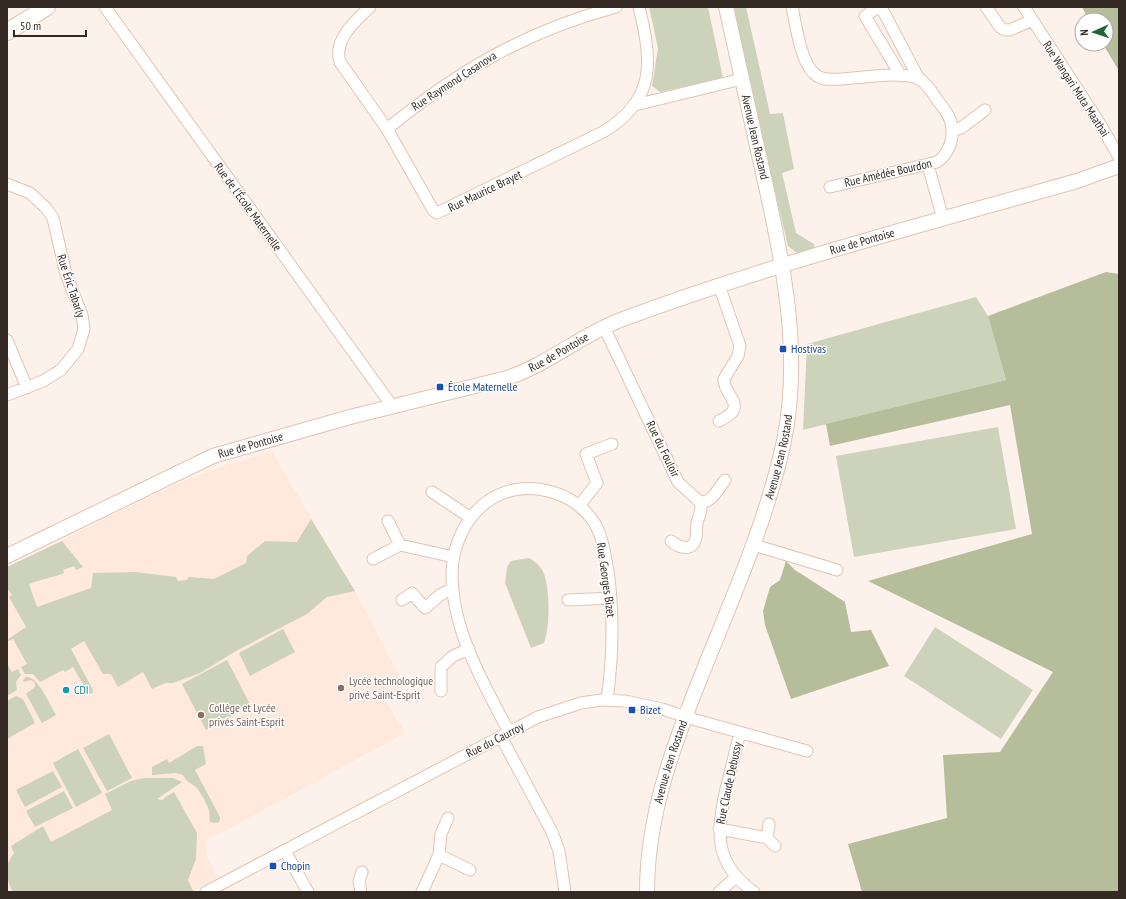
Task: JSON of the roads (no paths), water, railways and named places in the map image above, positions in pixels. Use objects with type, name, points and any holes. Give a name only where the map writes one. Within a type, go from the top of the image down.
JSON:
[{"type":"main road","points":[[7,32],[47,7]]},
{"type":"main road","points":[[7,36],[21,23]]},
{"type":"street","name":"Rue de l'École Maternelle","points":[[105,7],[392,406]]},
{"type":"street","name":"Rue Maurice Brayet","points":[[370,7],[344,35],[339,50],[339,59],[387,129],[433,210],[439,213],[603,132],[618,122],[635,105],[645,84],[649,57],[639,7]]},
{"type":"street","name":"Rue Raymond Casanova","points":[[387,129],[430,95],[487,58],[546,30],[616,7]]},
{"type":"street","name":"Avenue Jean Rostand","points":[[647,892],[650,839],[657,802],[685,716],[754,544],[780,459],[790,397],[789,315],[782,264],[726,7]]},
{"type":"street","points":[[792,7],[804,57],[809,68],[816,75],[830,79],[901,76],[919,79]]},
{"type":"street","points":[[901,76],[865,16],[879,7],[919,79],[930,89],[950,117],[952,131],[961,128],[985,110]]},
{"type":"street","points":[[986,7],[1000,27],[1004,30],[1010,30],[1032,20]]},
{"type":"street","name":"Rue Wangari Muta Maathai","points":[[1024,7],[1100,124],[1119,157]]},
{"type":"street","points":[[635,105],[742,80]]},
{"type":"street","name":"Rue Amédée Bourdon","points":[[830,187],[937,162],[944,155],[951,140],[952,131]]},
{"type":"street","points":[[928,165],[943,219]]},
{"type":"street","name":"Rue de Pontoise","points":[[7,556],[212,456],[274,437],[518,375],[536,367],[604,327],[719,285],[782,264],[1077,181],[1119,166]]},
{"type":"street","name":"Rue Éric Tabarly","points":[[7,184],[19,187],[34,196],[53,218],[66,274],[83,323],[81,344],[70,361],[56,374],[27,388],[7,395]]},
{"type":"street","points":[[719,285],[740,346],[738,356],[724,378],[724,385],[732,396],[734,403],[733,410],[724,419]]},
{"type":"street","name":"Rue du Fouloir","points":[[604,327],[678,482],[700,502]]},
{"type":"street","points":[[7,340],[27,388]]},
{"type":"street","points":[[579,506],[597,483],[586,454],[612,444]]},
{"type":"street","points":[[671,541],[681,547],[688,547],[693,543],[696,538],[696,525],[701,509],[700,502],[706,502],[712,498],[725,480]]},
{"type":"street","name":"Rue Georges Bizet","points":[[565,892],[559,851],[552,832],[505,734],[477,670],[459,617],[453,588],[454,557],[460,537],[471,518],[491,499],[504,493],[518,490],[541,490],[554,492],[566,497],[579,506],[594,523],[600,536],[611,598],[612,644],[607,700]]},
{"type":"street","points":[[432,492],[471,518]]},
{"type":"street","points":[[388,521],[400,545]]},
{"type":"street","points":[[754,544],[837,570]]},
{"type":"street","points":[[373,559],[400,545],[454,557]]},
{"type":"street","points":[[402,600],[412,593],[425,608],[440,595],[453,588]]},
{"type":"street","points":[[568,600],[611,598]]},
{"type":"street","points":[[441,691],[441,667],[453,656],[469,649]]},
{"type":"street","name":"Rue du Caurroy","points":[[206,892],[544,714],[581,703],[607,700],[647,705],[740,733],[808,751]]},
{"type":"street","name":"Rue Claude Debussy","points":[[740,733],[720,814],[719,829],[723,854],[736,877],[754,892]]},
{"type":"street","points":[[422,892],[439,855],[441,834],[448,818]]},
{"type":"street","points":[[767,838],[769,824]]},
{"type":"street","points":[[719,829],[767,838],[775,846]]},
{"type":"street","points":[[285,851],[308,892]]},
{"type":"street","points":[[439,855],[470,870]]},
{"type":"street","points":[[361,892],[359,881],[362,872]]},
{"type":"street","points":[[720,892],[736,877]]},
{"type":"place","name":"Hostivas","points":[[783,349]]},
{"type":"place","name":"École Maternelle","points":[[440,387]]},
{"type":"place","name":"Lycée technologique privé Saint-Esprit","points":[[341,688]]},
{"type":"place","name":"CDI","points":[[66,690]]},
{"type":"place","name":"Bizet","points":[[632,710]]},
{"type":"place","name":"Collège et Lycée privés Saint-Esprit","points":[[201,715]]},
{"type":"place","name":"Chopin","points":[[273,866]]}]
